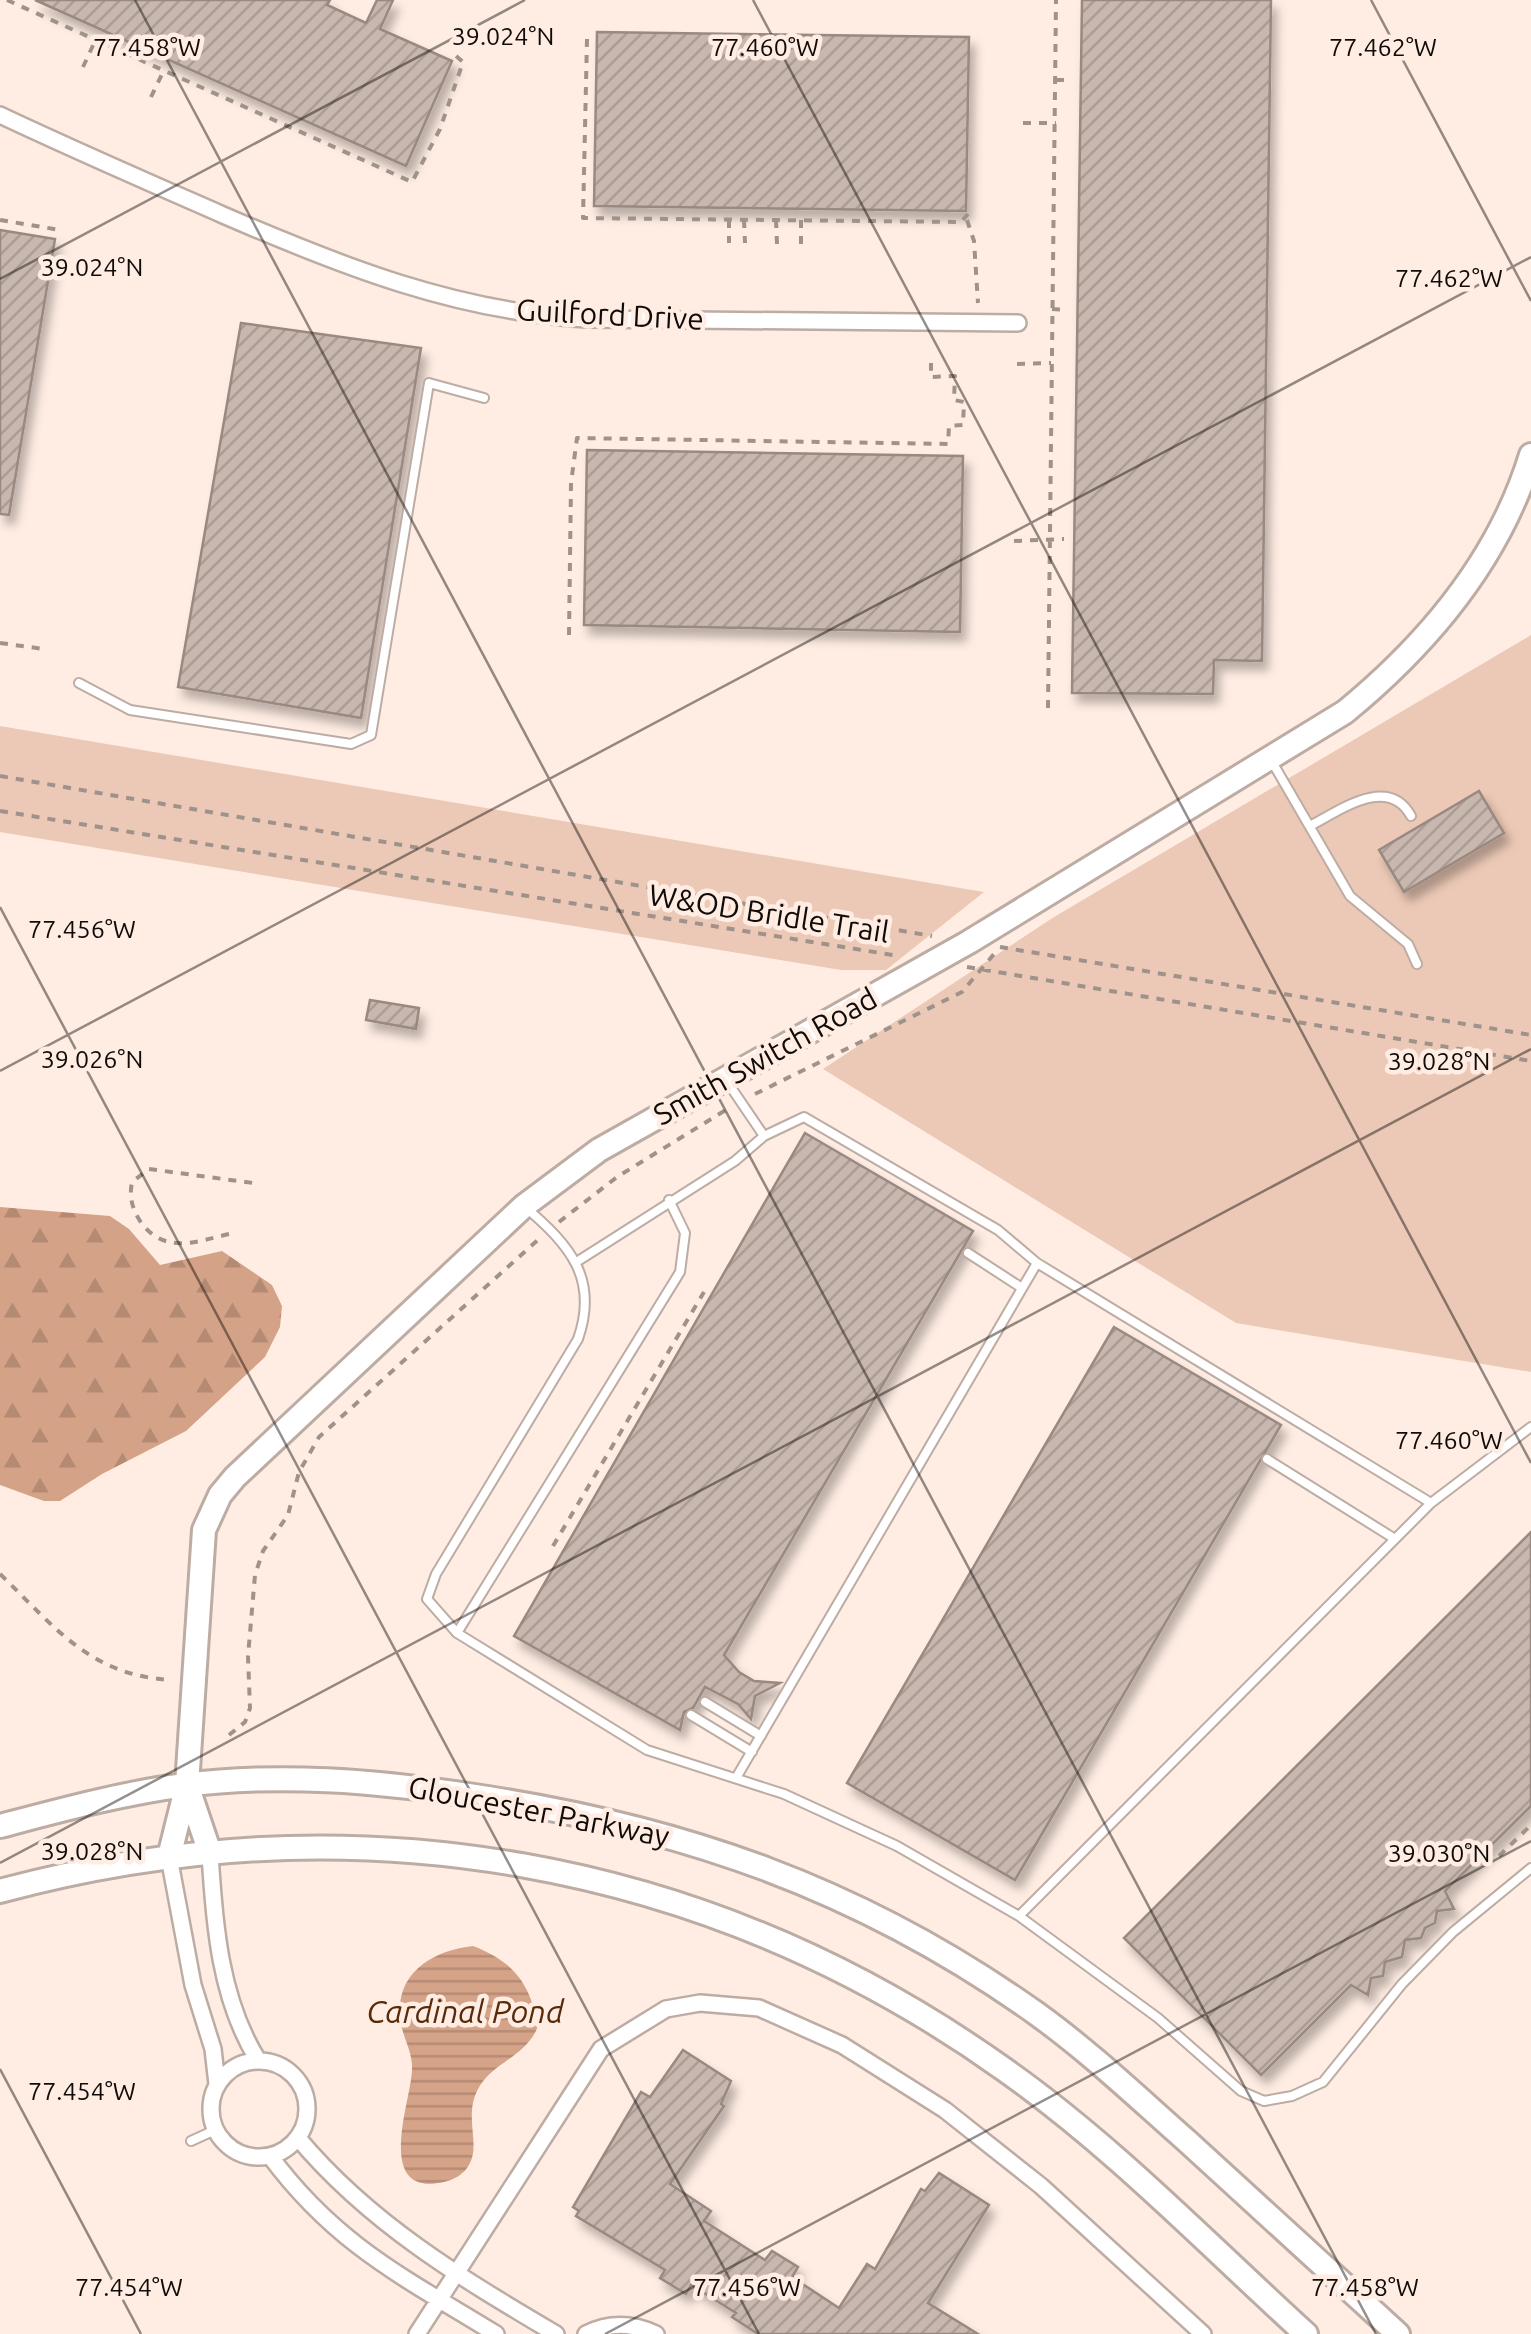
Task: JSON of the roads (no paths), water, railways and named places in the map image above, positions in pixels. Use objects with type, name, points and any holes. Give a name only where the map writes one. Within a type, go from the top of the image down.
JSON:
[{"type":"main road","name":"Smith Switch Road","points":[[169,1857],[188,1784],[202,1547],[220,1495],[281,1430],[524,1206],[599,1150],[970,942],[1272,760],[1376,686],[1440,621],[1468,585],[1526,494],[1531,455]]},
{"type":"main road","name":"Gloucester Parkway","points":[[0,1826],[188,1784],[357,1778],[584,1813],[698,1842],[787,1874],[866,1909],[959,1962],[1108,2068],[1398,2334]]},
{"type":"main road","name":"Smith Switch Road","points":[[188,1784],[210,1853]]},
{"type":"main road","name":"Gloucester Parkway","points":[[0,1890],[71,1873],[169,1857],[310,1846],[414,1851],[506,1862],[674,1899],[776,1939],[871,1984],[1009,2072],[1083,2132],[1306,2334]]},
{"type":"street","name":"Guilford Drive","points":[[0,115],[322,258],[420,292],[546,317],[1018,323]]},
{"type":"street","points":[[210,1853],[228,1990],[240,2029],[258,2060]]},
{"type":"street","points":[[169,1857],[193,1985],[213,2049],[217,2084],[210,2106],[215,2130],[240,2154],[270,2156],[298,2138],[307,2108],[302,2087],[288,2070],[258,2060],[234,2067],[217,2084]]},
{"type":"street","points":[[417,2334],[602,2049],[666,2010],[700,2003],[759,2008],[842,2046],[945,2110],[1040,2186],[1203,2334]]},
{"type":"street","points":[[298,2138],[366,2210],[455,2272],[556,2334]]},
{"type":"street","points":[[270,2156],[324,2220],[374,2261],[496,2334]]},
{"type":"street","points":[[586,2334],[610,2325],[632,2325],[656,2334]]},
{"type":"lane","points":[[79,683],[130,710],[351,744],[371,735],[428,384],[484,398]]},
{"type":"lane","points":[[1272,760],[1350,896],[1408,944],[1417,964]]},
{"type":"lane","points":[[1310,826],[1376,796],[1386,796],[1406,807],[1410,816]]},
{"type":"lane","points":[[725,1079],[764,1136]]},
{"type":"lane","points":[[578,1262],[615,1234],[734,1161],[764,1136],[804,1116],[998,1230],[1036,1263],[1430,1504]]},
{"type":"lane","points":[[457,1633],[680,1272],[685,1233],[669,1200]]},
{"type":"lane","points":[[524,1206],[550,1228],[578,1262],[588,1312],[578,1339],[436,1574],[427,1599],[457,1633],[647,1750],[784,1794],[897,1846],[1019,1916],[1158,2018],[1241,2091],[1264,2101],[1292,2096],[1322,2082],[1402,1984],[1453,1932],[1531,1868]]},
{"type":"lane","points":[[968,1253],[1022,1288]]},
{"type":"lane","points":[[736,1778],[1036,1263]]},
{"type":"lane","points":[[1019,1916],[1430,1504],[1531,1427]]},
{"type":"lane","points":[[1267,1459],[1395,1539]]},
{"type":"lane","points":[[704,1702],[761,1736]]},
{"type":"lane","points":[[691,1715],[752,1752]]},
{"type":"lane","points":[[191,2141],[215,2130]]},
{"type":"water","name":"Cardinal Pond","points":[[473,1946],[499,1959],[518,1976],[538,2026],[525,2046],[491,2073],[477,2091],[472,2111],[472,2157],[467,2168],[448,2181],[422,2183],[409,2175],[402,2161],[403,2122],[412,2069],[401,2024],[400,2001],[404,1987],[420,1966],[445,1952]]}]
